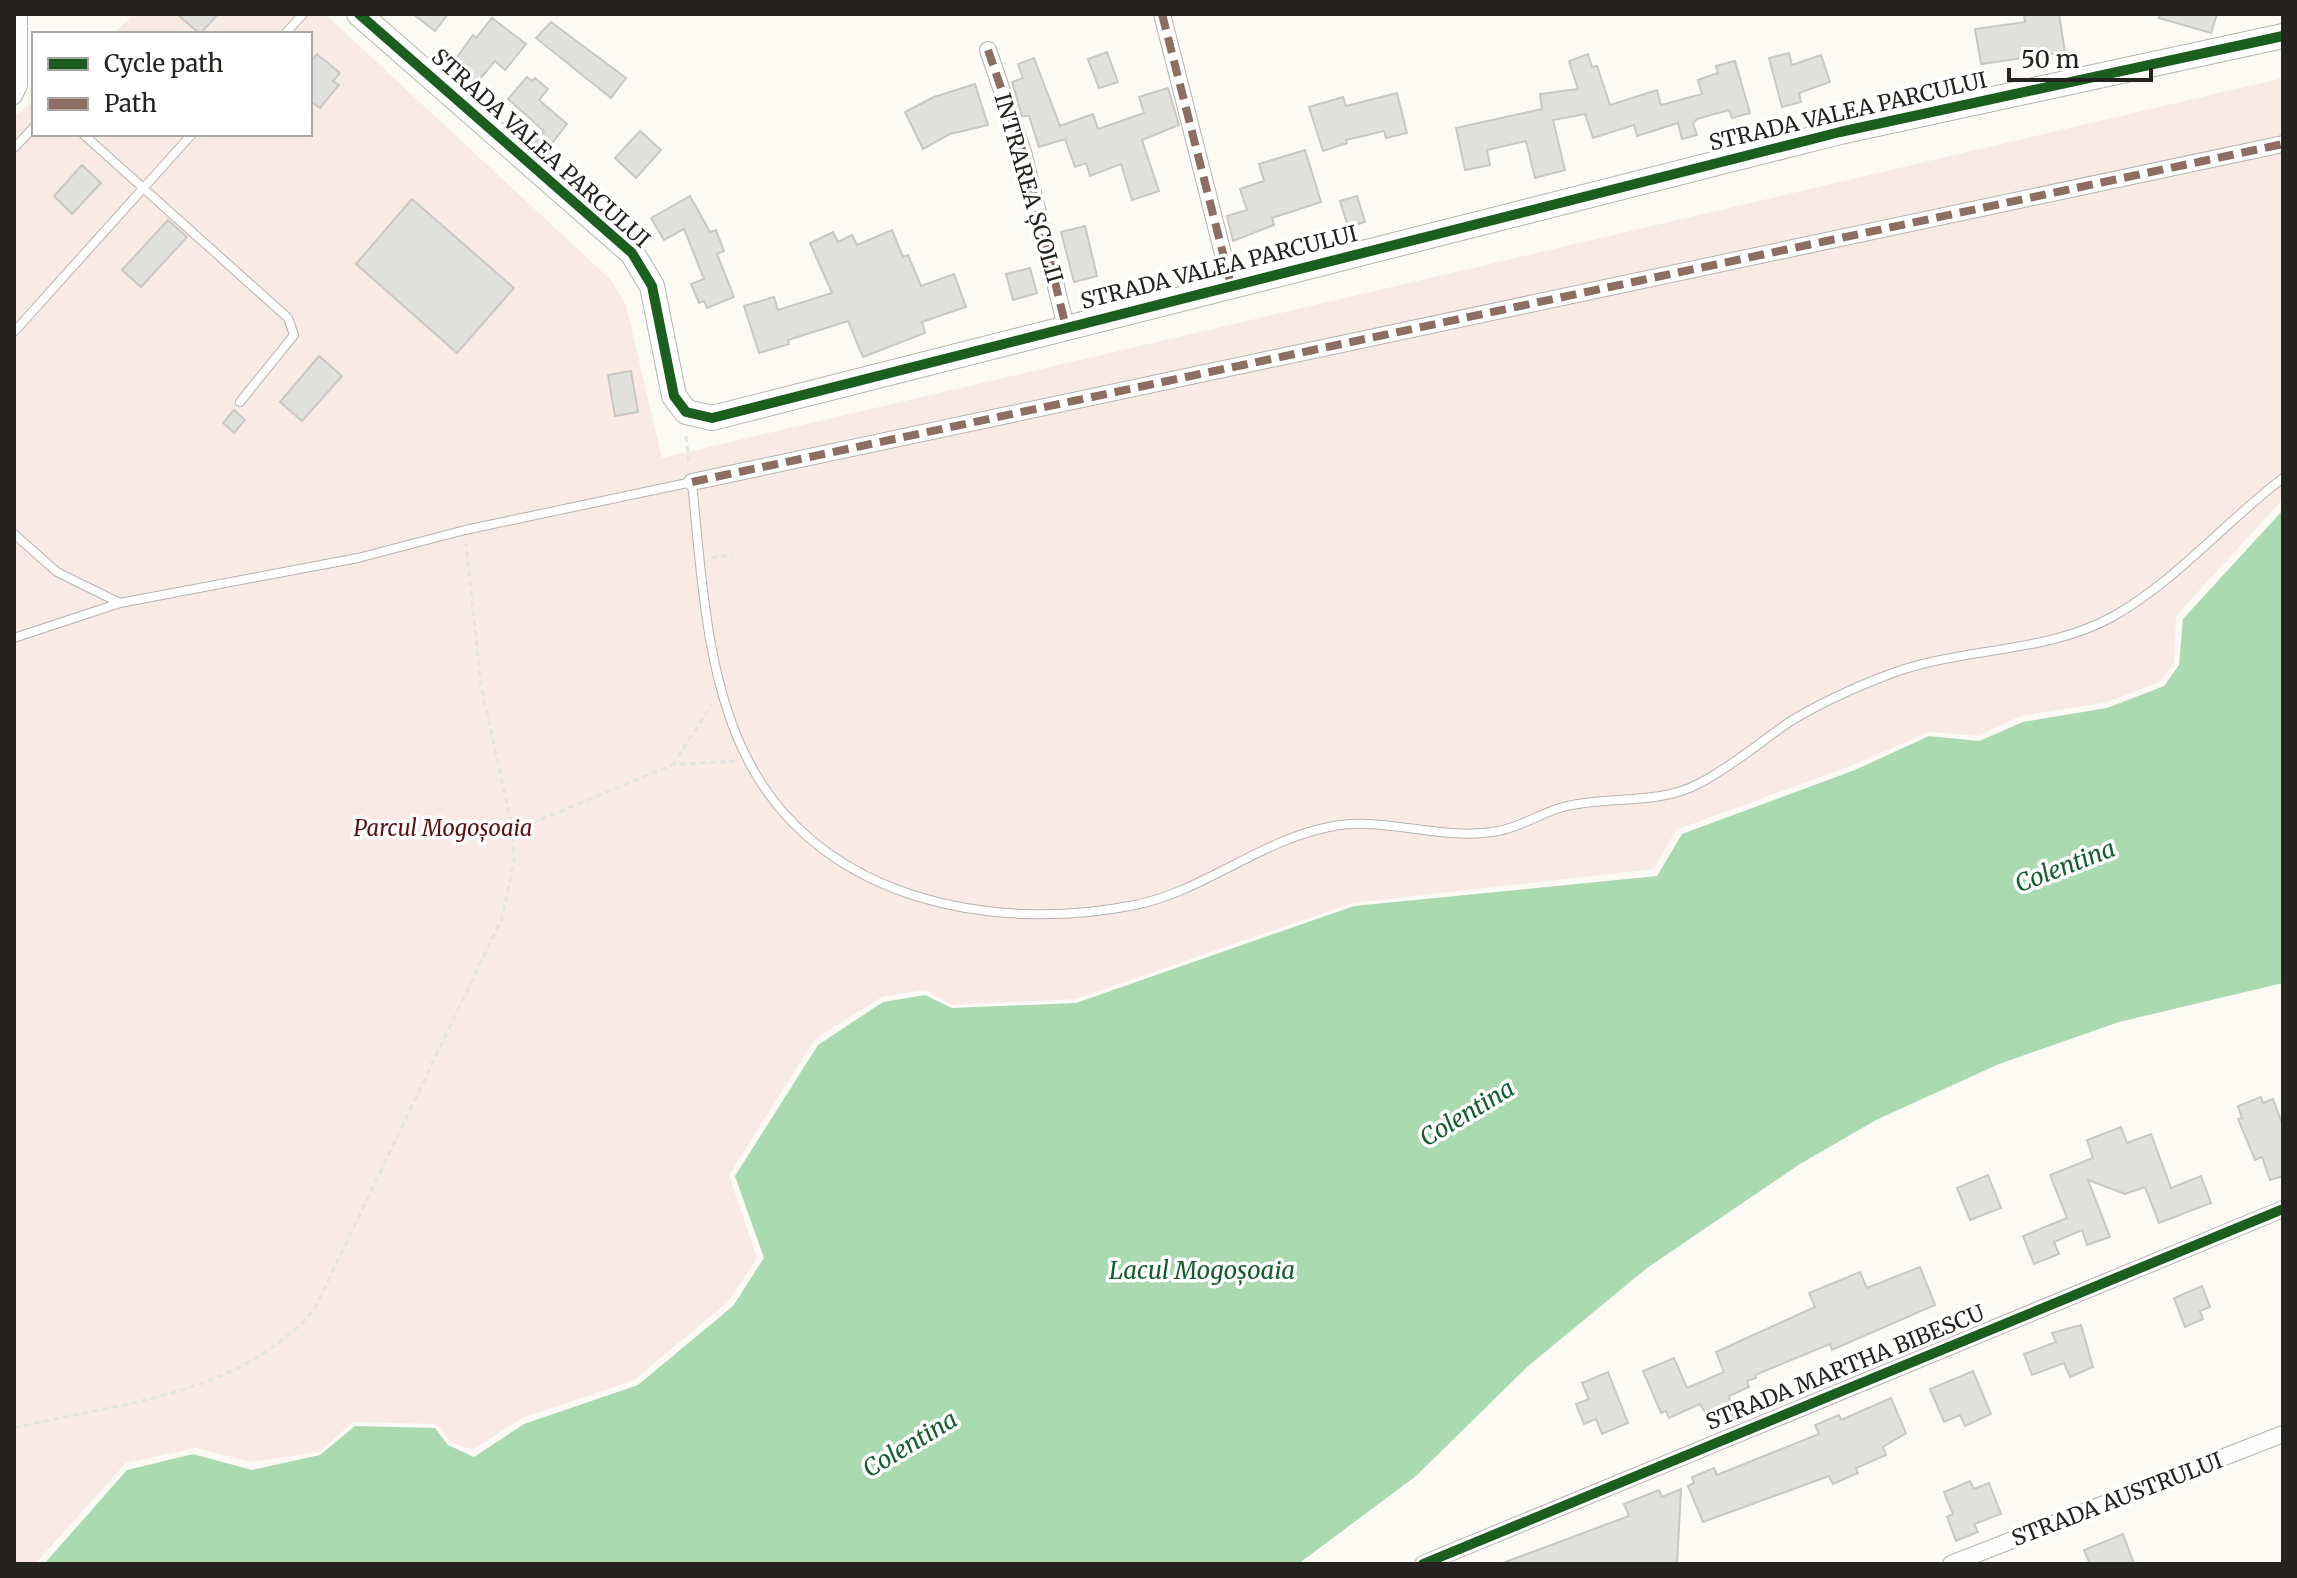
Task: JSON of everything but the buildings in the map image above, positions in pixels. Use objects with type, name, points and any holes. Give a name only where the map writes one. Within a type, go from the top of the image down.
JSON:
[{"type":"street","points":[[14,96],[19,85],[19,14]]},
{"type":"street","name":"STRADA VALEA PARCULUI","points":[[359,14],[632,253],[652,286],[674,396],[686,412],[712,418],[1840,132],[2283,36]]},
{"type":"street","points":[[1162,14],[1231,285]]},
{"type":"street","name":"INTRAREA ȘCOLII","points":[[988,50],[1023,152],[1066,327]]},
{"type":"street","points":[[692,482],[2283,144]]},
{"type":"street","name":"STRADA MARTHA BIBESCU","points":[[1423,1564],[2283,1209]]},
{"type":"street","name":"STRADA AUSTRULUI","points":[[1951,1564],[2283,1434]]},
{"type":"lane","points":[[287,32],[303,14]]},
{"type":"lane","points":[[14,148],[32,129]]},
{"type":"lane","points":[[85,136],[288,318],[294,335],[240,402]]},
{"type":"lane","points":[[14,332],[190,136]]},
{"type":"lane","points":[[14,638],[120,603],[358,558],[465,530],[692,482],[707,617],[723,686],[748,762],[771,798],[798,830],[840,863],[893,889],[973,911],[1092,911],[1140,904],[1183,890],[1264,848],[1329,827],[1386,824],[1466,835],[1503,830],[1563,807],[1668,795],[1697,785],[1795,719],[1876,679],[1934,661],[2045,639],[2098,624],[2171,575],[2283,478]]},
{"type":"lane","points":[[14,534],[57,572],[120,603]]},
{"type":"path","points":[[686,412],[686,452],[692,482]]},
{"type":"path","points":[[14,1428],[221,1379],[267,1354],[314,1310],[502,918],[514,861],[513,831],[481,686],[465,530]]},
{"type":"path","points":[[699,560],[732,555]]},
{"type":"path","points":[[672,765],[723,686]]},
{"type":"path","points":[[513,831],[672,765],[748,762]]},
{"type":"green space","name":"Parcul Mogoșoaia","points":[[135,14],[325,14],[611,280],[626,305],[662,458],[2283,78],[2283,499],[2176,616],[2174,662],[2160,682],[2108,702],[2021,716],[1977,736],[1930,732],[1853,765],[1676,830],[1654,869],[1352,903],[1076,999],[951,1005],[925,990],[882,997],[815,1039],[729,1175],[757,1258],[729,1301],[634,1380],[522,1418],[473,1450],[450,1442],[436,1424],[353,1422],[319,1452],[251,1462],[196,1448],[126,1463],[35,1564],[14,1564],[14,117],[32,102],[32,136],[312,136],[312,32],[114,32]]},
{"type":"water","name":"Lacul Mogoșoaia","points":[[2283,510],[2283,983],[2119,1022],[1999,1064],[1876,1120],[1800,1164],[1647,1268],[1527,1367],[1416,1476],[1298,1564],[44,1564],[127,1470],[193,1454],[252,1470],[320,1455],[355,1426],[435,1428],[448,1445],[474,1457],[524,1424],[638,1385],[733,1306],[764,1258],[735,1176],[818,1045],[883,1002],[925,995],[952,1008],[1076,1003],[1354,906],[1657,876],[1682,834],[1855,770],[1929,736],[1979,741],[2023,722],[2107,708],[2164,686],[2179,665],[2183,619]]},
{"type":"marked path","points":[[1162,14],[1231,285]]},
{"type":"marked path","points":[[988,50],[1023,152],[1066,327]]},
{"type":"marked path","points":[[692,482],[2283,144]]},
{"type":"cycle path","points":[[359,14],[632,253],[652,286],[674,396],[686,412],[712,418],[1840,132],[2283,36]]},
{"type":"cycle path","points":[[1423,1564],[2283,1209]]},
{"type":"water label","name":"Colentina","points":[[2065,866]]},
{"type":"water label","name":"Colentina","points":[[1467,1113]]},
{"type":"water label","name":"Colentina","points":[[910,1444]]}]
